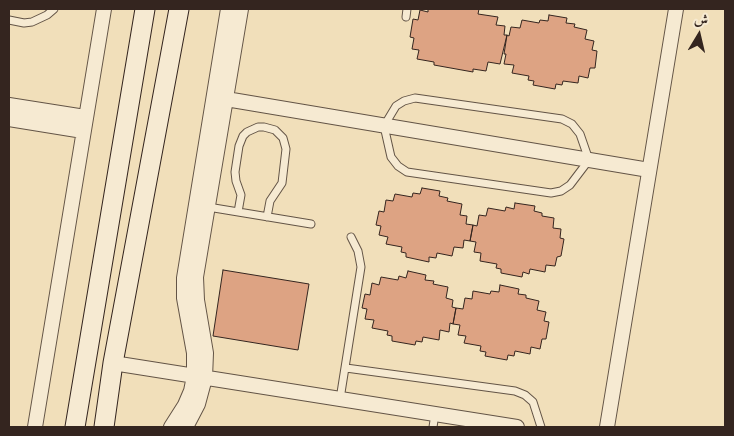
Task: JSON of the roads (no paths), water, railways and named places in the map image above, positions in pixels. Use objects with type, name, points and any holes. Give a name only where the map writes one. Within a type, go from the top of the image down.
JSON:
[{"type":"street","points":[[35,427],[104,9]]},
{"type":"street","points":[[75,427],[145,9]]},
{"type":"street","points":[[104,427],[113,363],[179,9]]},
{"type":"street","points":[[171,427],[200,377],[184,298],[184,278],[228,9]]},
{"type":"street","points":[[186,427],[198,404],[200,377],[206,353],[198,314],[196,286],[241,9]]},
{"type":"street","points":[[607,427],[676,9]]},
{"type":"street","points":[[226,99],[649,170]]},
{"type":"street","points":[[9,106],[86,117]]},
{"type":"street","points":[[9,120],[83,132]]},
{"type":"street","points":[[113,363],[340,399],[440,420],[517,427]]},
{"type":"lane","points":[[9,20],[24,23],[32,22],[47,15],[54,9]]},
{"type":"lane","points":[[415,98],[556,118],[567,121],[576,129],[582,139],[589,160],[570,185],[561,191],[551,193],[413,173],[402,170],[394,162],[384,126],[396,106],[404,101],[415,98]]},
{"type":"lane","points":[[238,212],[241,195],[235,172],[239,146],[248,132],[258,127],[264,127],[275,130],[283,138],[286,149],[282,183],[270,201],[266,217]]},
{"type":"lane","points":[[208,208],[311,224]]},
{"type":"lane","points":[[340,399],[361,267],[358,251],[351,237]]},
{"type":"lane","points":[[346,368],[515,391],[525,395],[533,402],[541,427]]}]
